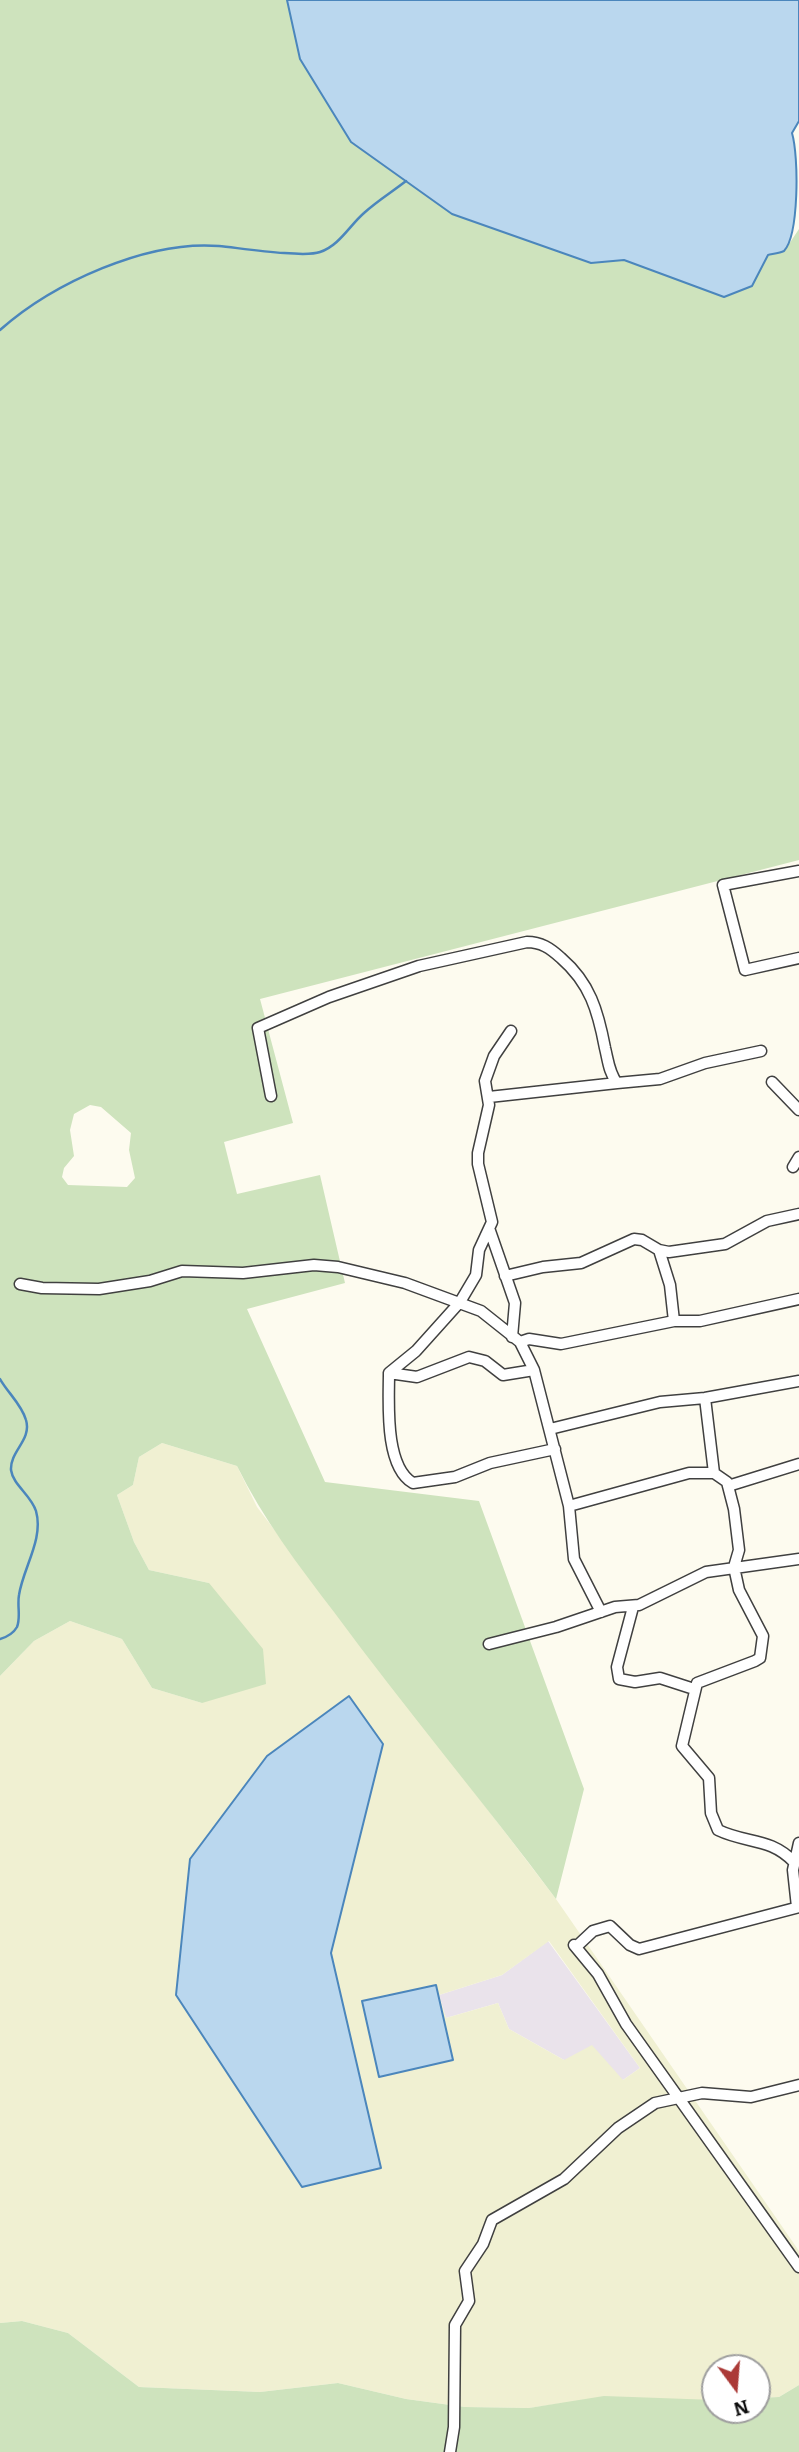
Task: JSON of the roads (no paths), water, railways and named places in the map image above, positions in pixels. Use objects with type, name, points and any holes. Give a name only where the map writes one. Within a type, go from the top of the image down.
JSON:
[{"type":"street","points":[[799,871],[723,885],[745,970],[799,958]]},
{"type":"street","points":[[271,1096],[258,1028],[329,997],[419,966],[527,942],[539,942],[554,952],[588,988],[597,1006],[610,1071],[617,1083]]},
{"type":"street","points":[[511,1031],[488,1068],[485,1081],[489,1097],[478,1153],[492,1222],[490,1231],[479,1251],[476,1275],[460,1302],[416,1351],[390,1373],[388,1427],[401,1470],[409,1481],[417,1483],[455,1477],[489,1463],[555,1449]]},
{"type":"street","points":[[489,1097],[660,1079],[705,1063],[761,1051]]},
{"type":"street","points":[[772,1082],[799,1110]]},
{"type":"street","points":[[793,1167],[799,1157]]},
{"type":"street","points":[[505,1276],[543,1266],[582,1263],[634,1240],[642,1240],[659,1250],[669,1252],[725,1244],[766,1221],[799,1214]]},
{"type":"street","points":[[490,1231],[515,1303],[516,1339]]},
{"type":"street","points":[[659,1250],[670,1286],[674,1321]]},
{"type":"street","points":[[20,1284],[42,1288],[99,1289],[150,1281],[182,1270],[243,1273],[314,1265],[355,1270],[481,1311],[516,1339],[534,1370],[569,1506],[574,1559],[601,1612]]},
{"type":"street","points":[[516,1339],[561,1344],[674,1321],[700,1321],[799,1299]]},
{"type":"street","points":[[390,1373],[417,1377],[469,1357],[485,1361],[503,1375],[534,1370]]},
{"type":"street","points":[[550,1429],[660,1402],[705,1398],[799,1381]]},
{"type":"street","points":[[705,1398],[714,1473]]},
{"type":"street","points":[[728,1486],[799,1464]]},
{"type":"street","points":[[569,1506],[689,1474],[714,1473],[724,1479],[734,1509],[738,1550],[734,1567],[739,1590],[763,1636],[762,1653],[760,1658],[745,1666],[704,1678],[694,1689],[691,1716],[681,1741],[685,1752],[709,1778],[715,1827],[739,1839],[769,1843],[782,1850],[794,1862]]},
{"type":"street","points":[[738,1550],[759,1564]]},
{"type":"street","points":[[489,1644],[615,1606],[633,1607],[706,1572],[799,1559]]},
{"type":"street","points":[[633,1607],[617,1667],[619,1679],[635,1682],[660,1678],[694,1689]]},
{"type":"street","points":[[799,1843],[794,1862],[798,1907],[639,1949],[630,1945],[610,1926],[593,1931],[576,1946],[598,1974],[626,2024],[799,2267]]},
{"type":"street","points":[[450,2452],[454,2427],[455,2325],[470,2301],[465,2271],[483,2244],[492,2220],[564,2179],[627,2121],[655,2103],[702,2093],[751,2097],[799,2085]]},
{"type":"water","points":[[287,0],[799,0],[799,121],[792,133],[796,159],[796,195],[789,242],[784,251],[768,255],[752,286],[724,297],[624,260],[591,263],[452,214],[351,142],[300,59]]},
{"type":"water","points":[[349,1696],[383,1744],[331,1953],[381,2168],[302,2187],[176,1995],[190,1859],[267,1756]]},
{"type":"water","points":[[436,1985],[453,2060],[379,2077],[362,2001]]},
{"type":"waterway","points":[[0,330],[46,296],[74,281],[102,268],[162,250],[219,246],[287,253],[320,252],[333,245],[369,209],[406,181]]},
{"type":"waterway","points":[[0,1379],[26,1420],[26,1434],[14,1457],[11,1470],[15,1480],[34,1505],[38,1522],[35,1543],[21,1585],[17,1627],[10,1635],[0,1639]]}]
